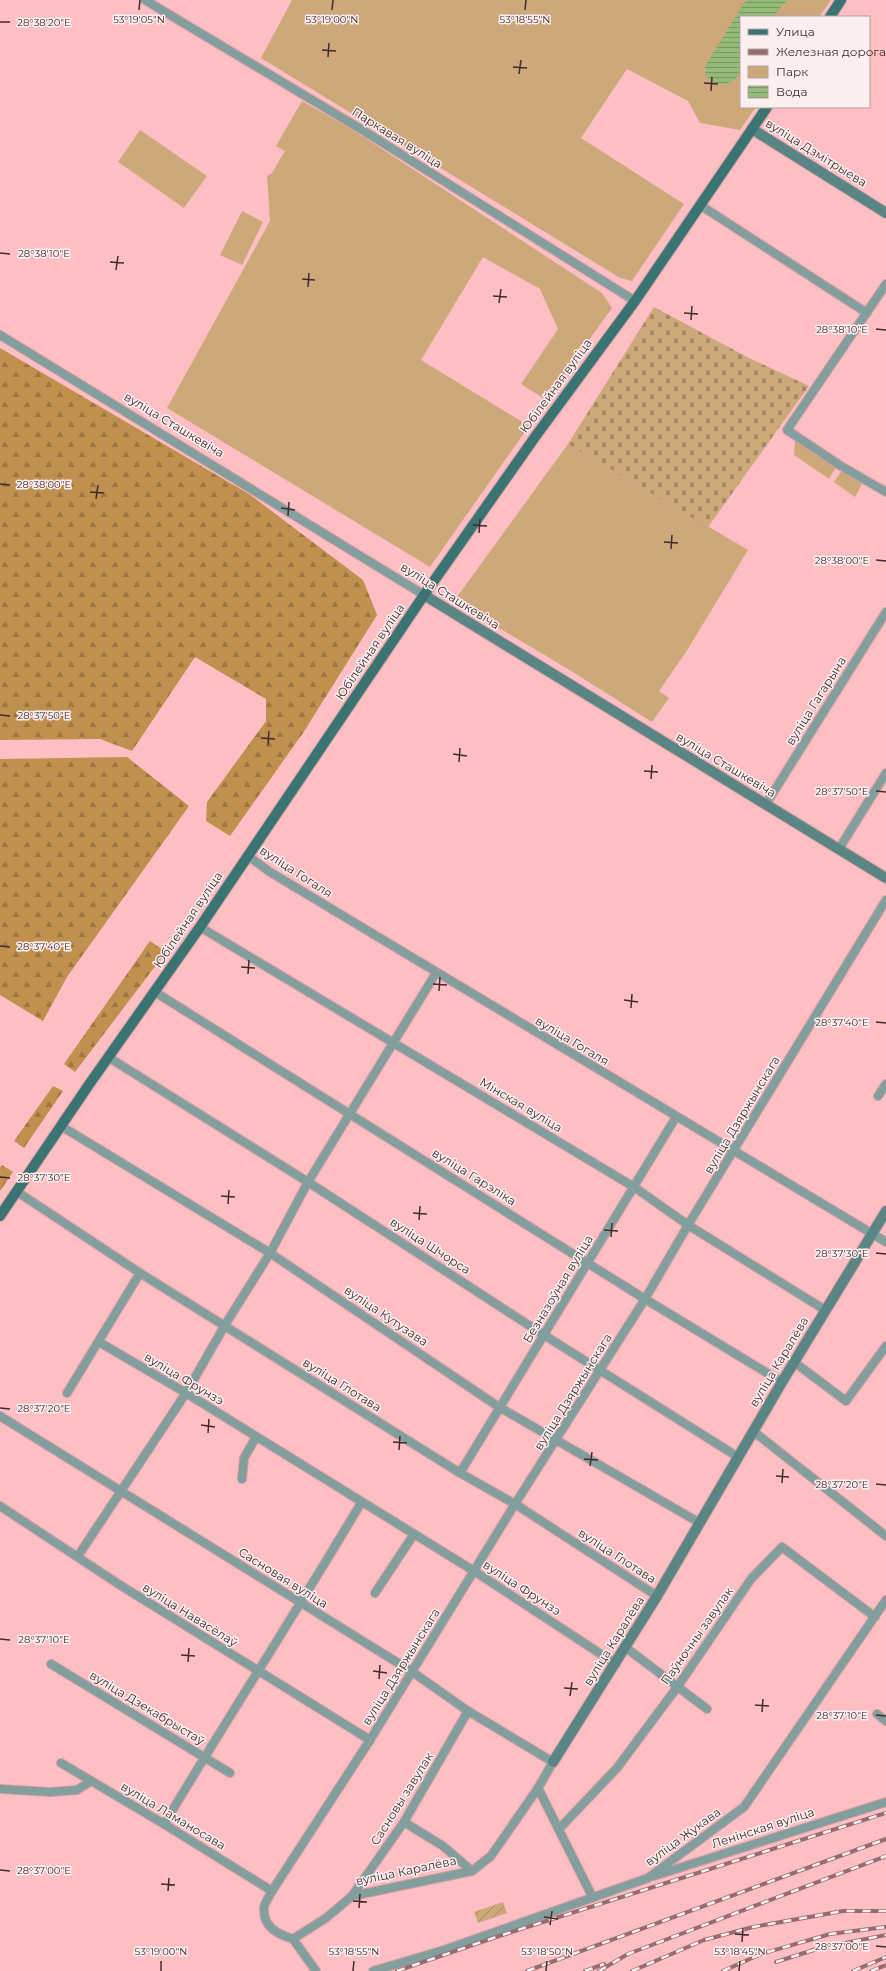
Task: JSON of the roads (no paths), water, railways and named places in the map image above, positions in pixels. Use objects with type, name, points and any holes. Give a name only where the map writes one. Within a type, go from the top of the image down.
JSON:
[{"type":"main road","points":[[831,16],[841,0]]},
{"type":"main road","name":"Юбілейная вуліца","points":[[0,1216],[108,1057],[200,927],[424,595],[535,437],[634,301],[766,108]]},
{"type":"street","name":"Паркавая вуліца","points":[[145,0],[364,131],[634,301]]},
{"type":"street","name":"вуліца Дзмітрыева","points":[[752,129],[886,213]]},
{"type":"street","points":[[700,205],[867,313]]},
{"type":"street","points":[[886,284],[787,430],[822,454],[886,492]]},
{"type":"street","name":"вуліца Сташкевіча","points":[[0,335],[886,878]]},
{"type":"street","name":"вуліца Гагарына","points":[[766,804],[886,612]]},
{"type":"street","points":[[839,849],[886,773]]},
{"type":"street","name":"вуліца Гогаля","points":[[248,856],[270,872],[436,973],[886,1242]]},
{"type":"street","name":"вуліца Дзяржынскага","points":[[272,1892],[370,1740],[515,1504],[602,1370],[688,1225],[886,900]]},
{"type":"street","name":"Мінская вуліца","points":[[200,927],[393,1041],[634,1187],[688,1225],[825,1310]]},
{"type":"street","points":[[78,1556],[122,1492],[186,1393],[224,1325],[270,1253],[308,1182],[436,973]]},
{"type":"street","name":"вуліца Гарэліка","points":[[155,992],[350,1112],[645,1299],[782,1382]]},
{"type":"street","name":"вуліца Шчорса","points":[[108,1057],[308,1182],[544,1335],[738,1456]]},
{"type":"street","points":[[878,1096],[886,1084]]},
{"type":"street","name":"Безназоўная вуліца","points":[[460,1473],[499,1406],[544,1335],[676,1117]]},
{"type":"street","name":"вуліца Кутузава","points":[[61,1126],[270,1253],[499,1406],[700,1522]]},
{"type":"street","name":"вуліца Глотава","points":[[16,1191],[140,1273],[460,1473],[515,1504],[657,1596]]},
{"type":"street","name":"вуліца Каралёва","points":[[293,1939],[326,1918],[352,1896],[472,1871],[491,1856],[538,1788],[616,1664],[752,1431],[886,1211]]},
{"type":"street","points":[[67,1393],[140,1273]]},
{"type":"street","name":"вуліца Фрунзэ","points":[[99,1342],[186,1393],[361,1503],[474,1571],[616,1664]]},
{"type":"street","points":[[794,1362],[846,1401],[886,1346]]},
{"type":"street","name":"Сасновая вуліца","points":[[0,1416],[411,1671],[468,1711],[553,1762]]},
{"type":"street","points":[[752,1431],[886,1536]]},
{"type":"street","points":[[242,1479],[244,1458],[256,1437]]},
{"type":"street","points":[[164,1824],[204,1757],[302,1604],[361,1503]]},
{"type":"street","name":"вуліца Навасёлаў","points":[[0,1506],[120,1585],[258,1672],[370,1740]]},
{"type":"street","points":[[376,1593],[414,1534]]},
{"type":"street","name":"Паўночны завулак","points":[[559,1830],[617,1768],[678,1686],[751,1579],[782,1547],[875,1617]]},
{"type":"street","name":"вуліца Жукава","points":[[373,1971],[444,1950],[592,1896],[648,1878],[744,1807],[886,1600]]},
{"type":"street","points":[[625,1647],[707,1709]]},
{"type":"street","name":"вуліца Дзекабрыстаў","points":[[51,1664],[230,1774]]},
{"type":"street","name":"Сасновы завулак","points":[[352,1896],[404,1822],[468,1711]]},
{"type":"street","points":[[877,1714],[886,1721]]},
{"type":"street","name":"вуліца Ламаносава","points":[[61,1763],[164,1824],[272,1892]]},
{"type":"street","points":[[0,1788],[50,1792],[77,1790],[91,1781]]},
{"type":"street","points":[[538,1788],[592,1896]]},
{"type":"street","name":"Ленінская вуліца","points":[[648,1878],[886,1802]]},
{"type":"street","points":[[404,1822],[443,1846],[472,1871]]},
{"type":"street","points":[[272,1892],[264,1908],[267,1924],[276,1933],[293,1939],[316,1971]]},
{"type":"water","points":[[746,0],[788,0],[775,16],[740,16],[740,72],[735,80],[725,84],[713,83],[706,75],[705,66]]},
{"type":"railway","points":[[397,1971],[496,1937],[886,1813]]},
{"type":"railway","points":[[527,1971],[886,1839]]},
{"type":"railway","points":[[599,1971],[628,1954],[886,1856]]},
{"type":"railway","points":[[632,1971],[704,1940],[753,1927],[843,1911],[886,1911]]},
{"type":"railway","points":[[723,1971],[761,1954],[830,1934],[886,1927]]},
{"type":"railway","points":[[776,1962],[820,1948],[886,1935]]},
{"type":"railway","points":[[853,1971],[886,1957]]},
{"type":"railway","points":[[585,1971],[604,1964]]},
{"type":"railway","points":[[871,1971],[886,1965]]}]
